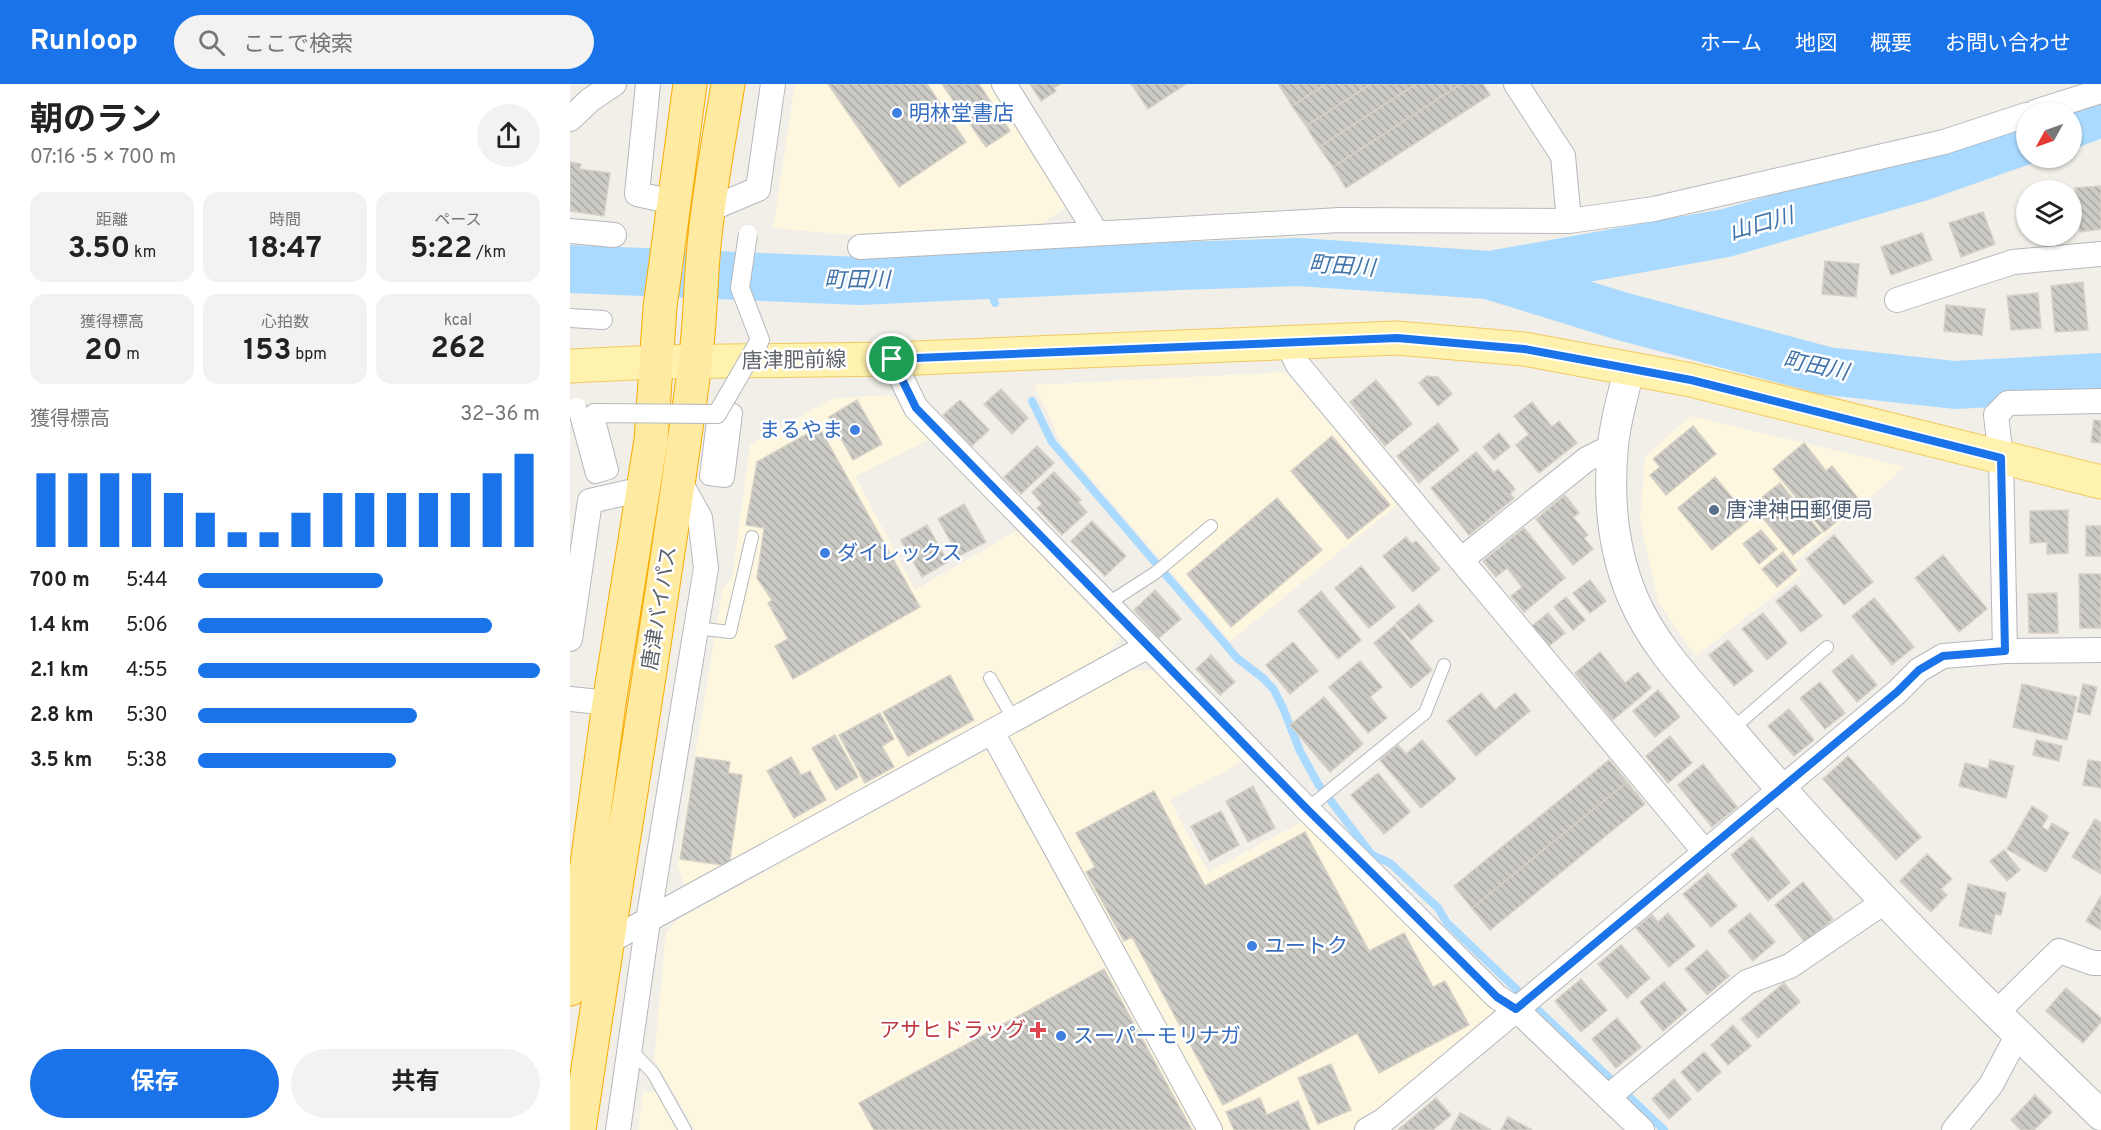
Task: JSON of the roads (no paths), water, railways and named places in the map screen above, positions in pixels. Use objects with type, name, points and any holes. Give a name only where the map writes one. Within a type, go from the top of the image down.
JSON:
[{"type":"highway","name":"唐津バイパス","points":[[570,989],[609,703],[651,440],[660,308],[690,84]]},
{"type":"highway","name":"唐津バイパス","points":[[579,1130],[695,361],[702,300],[706,224],[728,84]]},
{"type":"main road","name":"唐津肥前線","points":[[570,366],[695,361],[892,359],[1397,338],[1524,349],[1691,380],[2101,482]]},
{"type":"street","points":[[570,119],[590,100],[614,84]]},
{"type":"street","points":[[648,84],[637,194],[673,202]]},
{"type":"street","points":[[706,224],[758,189],[773,84]]},
{"type":"street","points":[[1004,84],[1096,232]]},
{"type":"street","points":[[1516,84],[1563,156],[1569,221]]},
{"type":"street","points":[[2066,102],[2101,91]]},
{"type":"street","points":[[860,247],[1340,220],[1569,221],[1654,209],[1712,196],[1944,142],[2016,118]]},
{"type":"street","points":[[570,231],[614,235]]},
{"type":"street","points":[[577,407],[595,474],[609,470],[594,413],[725,414],[760,340],[740,288],[748,234]]},
{"type":"street","points":[[1897,300],[2013,262],[2101,254]]},
{"type":"street","points":[[570,318],[603,320]]},
{"type":"street","points":[[1286,342],[1298,364],[1705,852]]},
{"type":"street","points":[[892,359],[916,408],[1148,646],[1312,805],[1497,997],[1525,1001],[1608,1097],[1642,1130]]},
{"type":"street","points":[[1629,368],[1613,446],[1612,515],[1620,560],[1633,599],[1660,646],[1780,789],[1884,902],[2101,1115]]},
{"type":"street","points":[[2005,651],[2001,458],[1996,415],[2008,403],[2101,401]]},
{"type":"street","points":[[1461,560],[1587,459],[1613,446]]},
{"type":"street","points":[[618,1130],[648,921],[706,568],[700,518],[678,478]]},
{"type":"street","points":[[570,639],[590,501],[643,489]]},
{"type":"street","points":[[606,943],[1148,646]]},
{"type":"street","points":[[1377,1126],[1897,692],[1919,670],[1943,656],[2005,651],[2101,650]]},
{"type":"street","points":[[570,699],[609,703]]},
{"type":"street","points":[[992,732],[1210,1130]]},
{"type":"street","points":[[1608,1097],[1747,982],[1790,966],[1884,902]]},
{"type":"street","points":[[1997,1012],[2059,951],[2093,963],[2101,963]]},
{"type":"street","points":[[1954,1130],[1991,1085],[2018,1034]]},
{"type":"lane","points":[[1107,604],[1155,573],[1211,526]]},
{"type":"lane","points":[[696,628],[730,632],[752,537]]},
{"type":"lane","points":[[1731,730],[1827,647]]},
{"type":"lane","points":[[1312,805],[1425,713],[1444,664]]},
{"type":"lane","points":[[990,678],[1014,720]]},
{"type":"lane","points":[[630,1049],[653,1072],[685,1130]]},
{"type":"waterway","name":"山口川","points":[[2082,120],[2101,113]]},
{"type":"waterway","name":"山口川","points":[[1496,274],[1726,233],[1918,178],[2016,144]]},
{"type":"waterway","name":"町田川","points":[[570,269],[860,281],[1299,262],[1488,275],[1621,316],[1827,371],[1955,385],[2101,377]]},
{"type":"waterway","points":[[985,274],[995,303]]},
{"type":"waterway","points":[[1032,401],[1052,442],[1237,658],[1263,678],[1274,690],[1300,751],[1318,784],[1372,855],[1390,863],[1438,908],[1447,923],[1664,1130]]},
{"type":"place","name":"明林堂書店","points":[[897,113]]},
{"type":"place","name":"まるやま","points":[[855,430]]},
{"type":"place","name":"唐津神田郵便局","points":[[1714,510]]},
{"type":"place","name":"ダイレックス","points":[[825,553]]},
{"type":"place","name":"ユートク","points":[[1252,946]]},
{"type":"place","name":"アサヒドラッグ","points":[[1038,1030]]},
{"type":"place","name":"スーパーモリナガ","points":[[1061,1036]]}]
